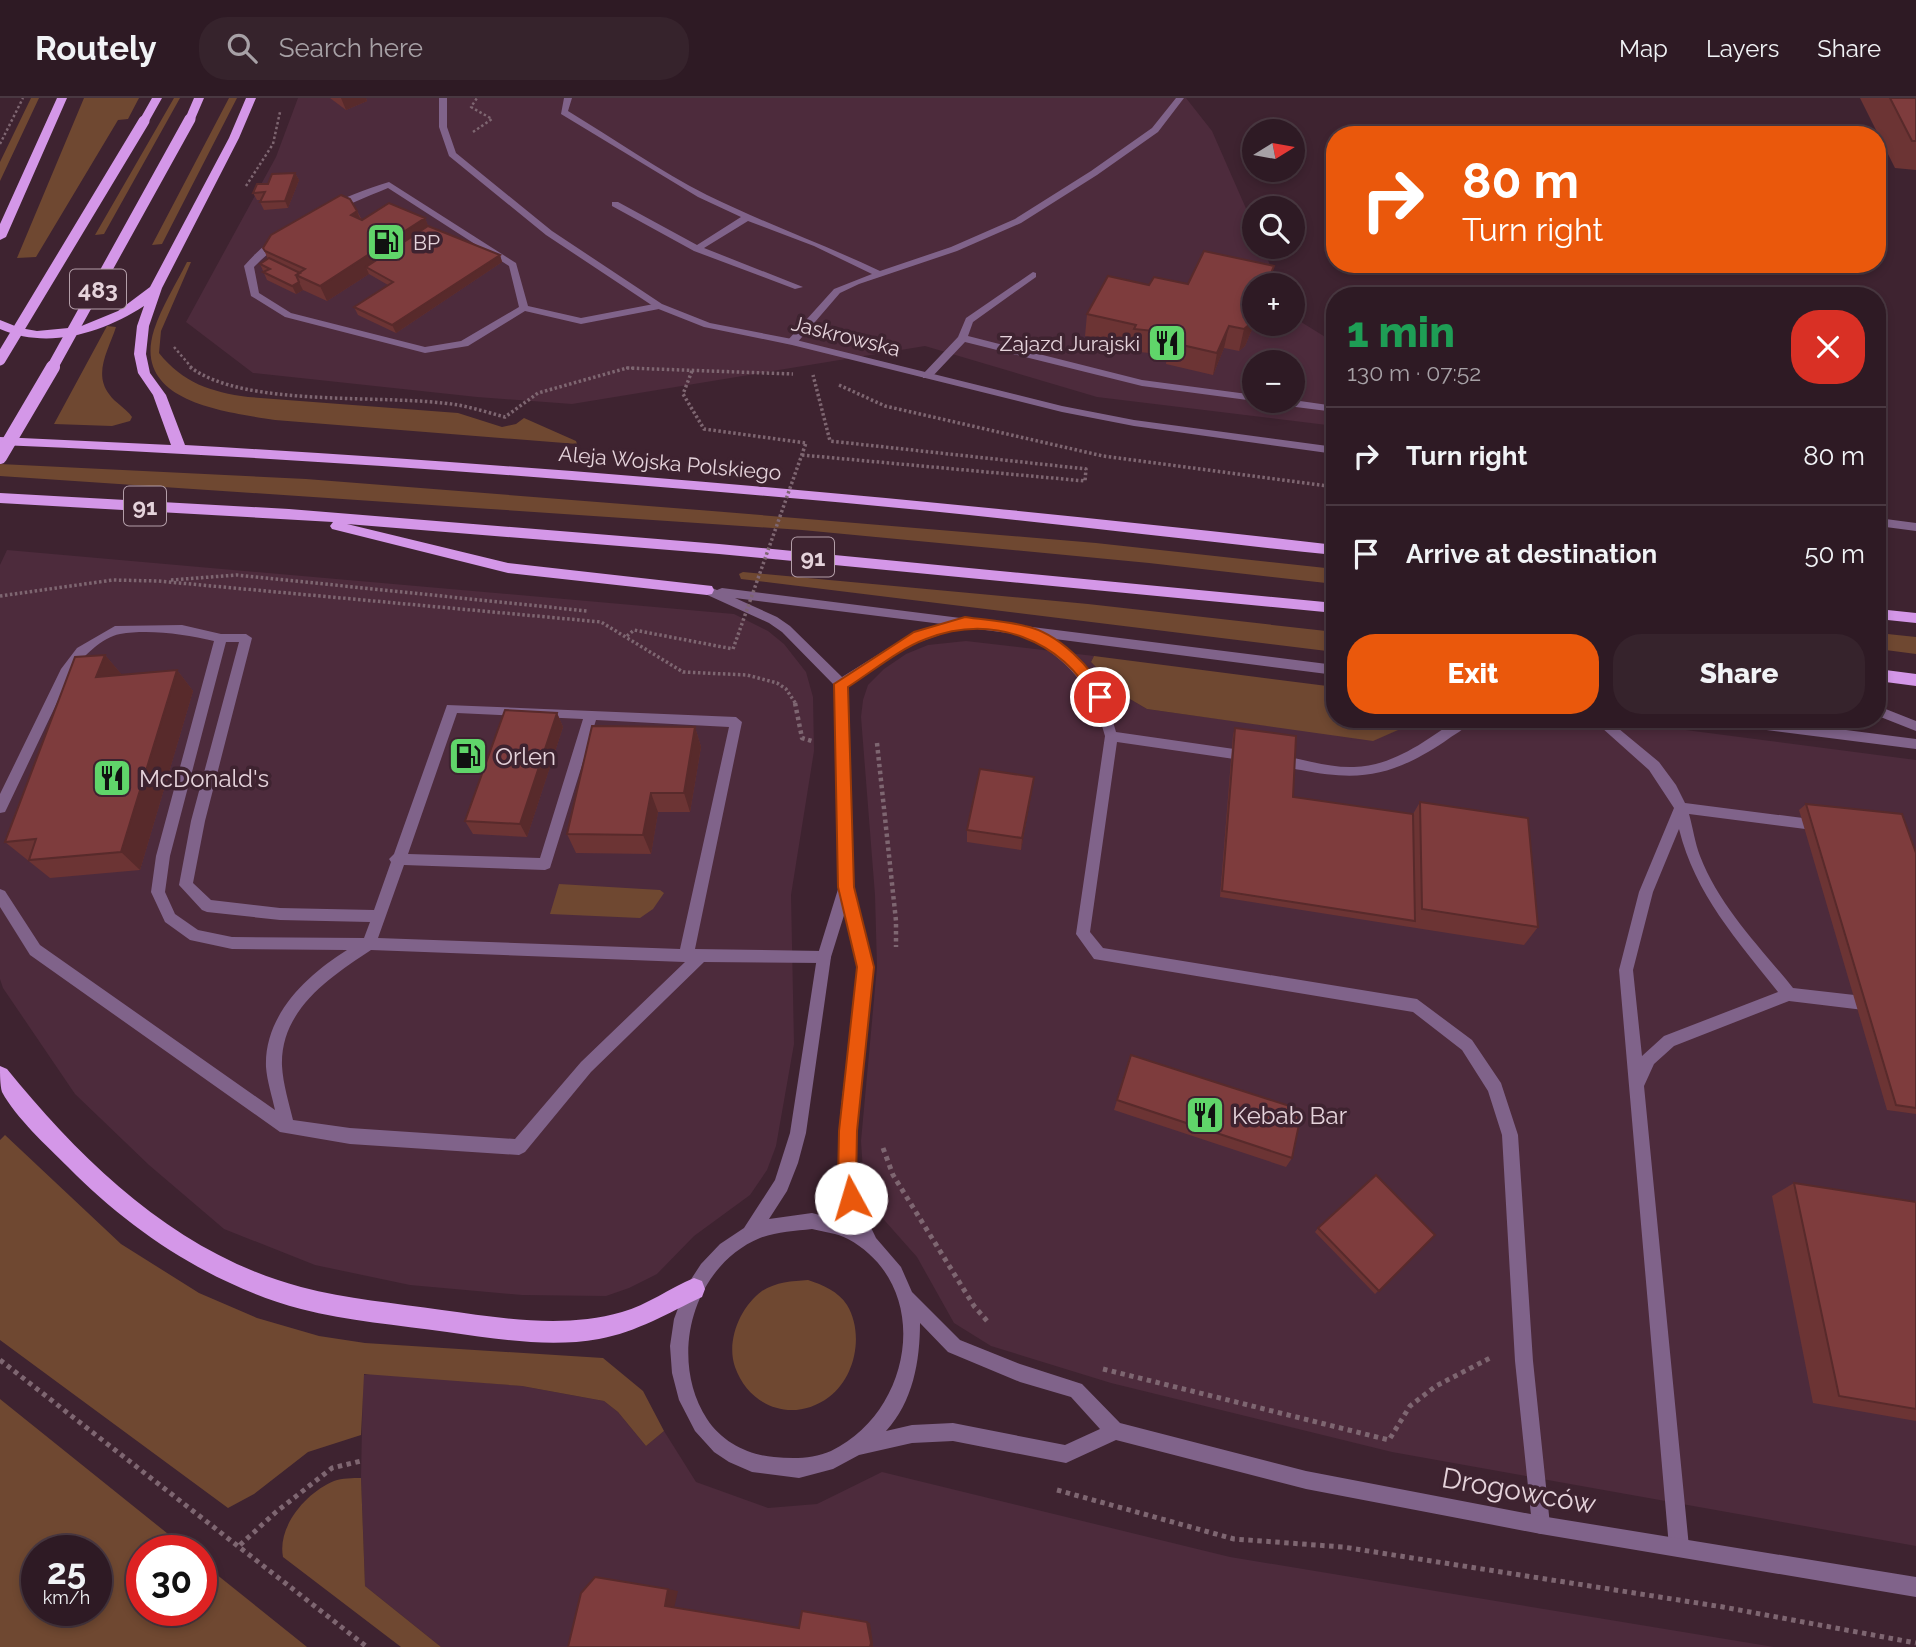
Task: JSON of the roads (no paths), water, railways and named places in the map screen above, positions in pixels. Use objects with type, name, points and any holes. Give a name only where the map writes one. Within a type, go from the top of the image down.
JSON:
[{"type":"main road","points":[[0,237],[62,98]]},
{"type":"main road","points":[[0,360],[157,98]]},
{"type":"main road","name":"483","points":[[0,457],[113,262],[199,98]]},
{"type":"main road","name":"483","points":[[156,288],[234,138],[251,98]]},
{"type":"main road","points":[[0,324],[23,333],[43,335],[82,330],[119,317],[141,303],[156,288]]},
{"type":"main road","points":[[156,288],[143,326],[140,354],[144,373],[159,395],[179,447]]},
{"type":"main road","name":"Aleja Wojska Polskiego","points":[[0,441],[179,447],[639,481],[1108,523],[1326,549]]},
{"type":"main road","name":"91","points":[[0,498],[289,514],[747,551],[1326,607]]},
{"type":"main road","points":[[289,514],[508,568],[707,590]]},
{"type":"main road","points":[[1886,615],[1916,618]]},
{"type":"main road","points":[[1886,676],[1916,680]]},
{"type":"main road","points":[[0,1075],[29,1112],[117,1201],[182,1247],[281,1292],[333,1304],[521,1331],[578,1332],[624,1323],[694,1289]]},
{"type":"street","name":"Jaskrowska","points":[[443,98],[443,127],[452,154],[549,233],[659,306],[707,325],[792,342],[1099,416],[1326,450]]},
{"type":"street","points":[[568,98],[564,111],[701,195],[880,274]]},
{"type":"street","points":[[792,342],[825,302],[838,291],[954,249],[1018,221],[1155,130],[1180,98]]},
{"type":"street","points":[[524,308],[513,265],[389,185],[343,203],[270,243],[249,266],[254,294],[288,315],[425,350],[464,344],[524,308],[580,321],[659,306]]},
{"type":"street","points":[[615,204],[697,249],[798,286]]},
{"type":"street","points":[[697,249],[752,219]]},
{"type":"street","points":[[927,376],[963,338],[969,320],[1033,275]]},
{"type":"street","points":[[963,338],[1142,383],[1242,396]]},
{"type":"street","points":[[1305,406],[1326,409]]},
{"type":"street","points":[[1886,523],[1916,527]]},
{"type":"street","points":[[707,590],[1326,669]]},
{"type":"street","points":[[707,590],[765,616],[786,629],[841,684],[846,887],[865,967],[848,1131],[847,1183],[855,1213],[870,1244]]},
{"type":"street","points":[[841,684],[919,636],[965,622]]},
{"type":"street","points":[[0,808],[67,669],[81,651],[115,630],[182,629],[221,638],[246,638],[198,821],[186,885],[206,906],[280,914],[377,916]]},
{"type":"street","points":[[1026,631],[1055,646],[1093,685],[1106,710],[1111,736],[1083,934],[1099,954],[1417,1006],[1467,1045],[1495,1088],[1510,1135],[1524,1361],[1541,1525]]},
{"type":"street","points":[[221,638],[163,856],[158,892],[170,918],[195,936],[220,940],[693,956],[824,957]]},
{"type":"street","points":[[0,895],[34,950],[286,1127],[350,1136],[520,1147],[586,1067],[693,956],[736,722],[452,708],[377,916],[362,944],[328,970],[294,1003],[278,1038],[274,1066],[286,1127]]},
{"type":"street","points":[[1886,714],[1916,726]]},
{"type":"street","points":[[397,859],[545,864],[592,715]]},
{"type":"street","points":[[1111,736],[1354,772],[1388,765],[1422,750],[1454,728]]},
{"type":"street","points":[[1609,728],[1654,766],[1681,808],[1693,856],[1710,890],[1732,923],[1789,994]]},
{"type":"street","points":[[1791,728],[1916,744]]},
{"type":"street","points":[[1681,808],[1833,826]]},
{"type":"street","points":[[1679,1547],[1662,1386],[1626,970],[1646,892],[1681,808]]},
{"type":"street","points":[[750,1234],[781,1185],[790,1163],[798,1133],[824,957],[846,887]]},
{"type":"street","points":[[1638,1085],[1648,1059],[1669,1041],[1789,994],[1891,1006]]},
{"type":"street","points":[[858,1447],[882,1423],[901,1395],[911,1363],[914,1330],[908,1299],[893,1268],[870,1244],[843,1228],[812,1221],[780,1224],[750,1234],[719,1257],[694,1289],[680,1326],[678,1367],[688,1405],[710,1438],[741,1460],[780,1470],[820,1465],[858,1447],[912,1434],[953,1432],[1066,1454],[1115,1431],[1076,1390],[1020,1373],[954,1346],[908,1299]]},
{"type":"street","name":"Drogowców","points":[[1115,1431],[1306,1480],[1541,1525],[1916,1587]]},
{"type":"place","name":"BP","points":[[386,242]]},
{"type":"place","name":"Zajazd Jurajski","points":[[1167,343]]},
{"type":"place","name":"Orlen","points":[[468,756]]},
{"type":"place","name":"McDonald's","points":[[112,778]]},
{"type":"place","name":"Kebab Bar","points":[[1205,1115]]}]
